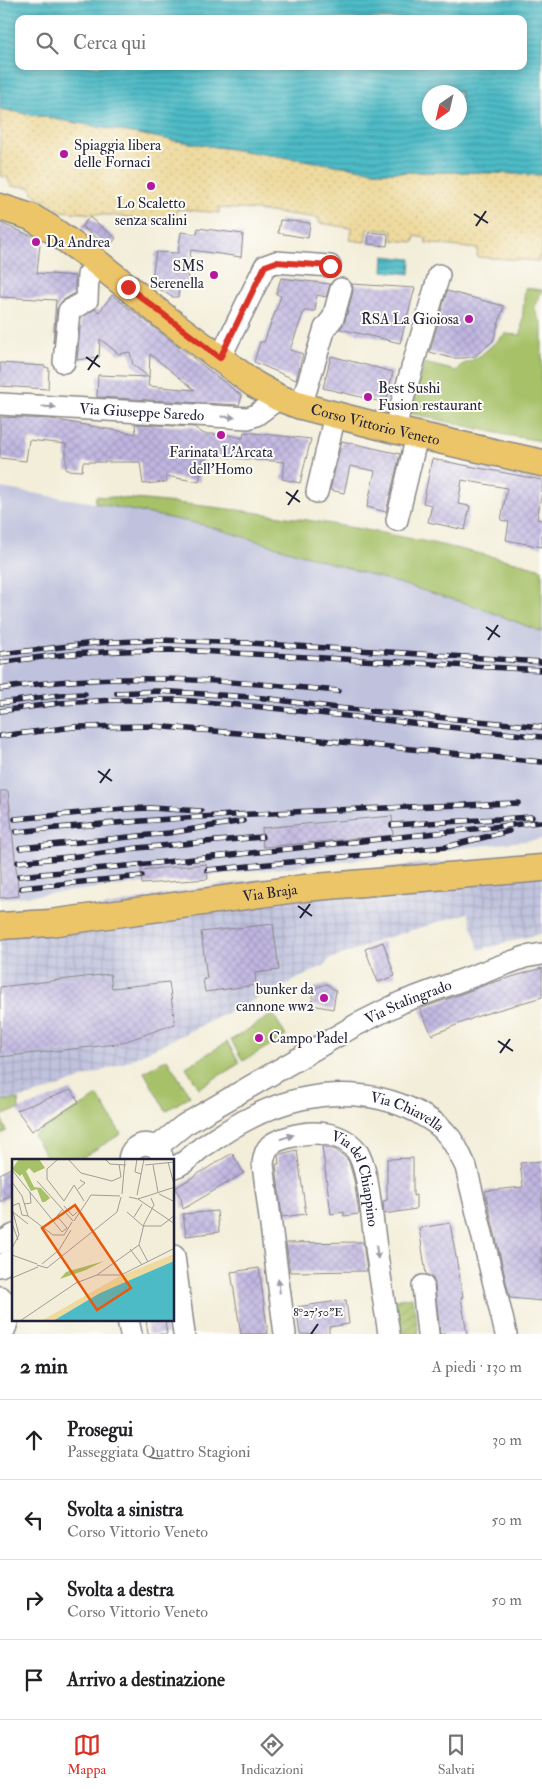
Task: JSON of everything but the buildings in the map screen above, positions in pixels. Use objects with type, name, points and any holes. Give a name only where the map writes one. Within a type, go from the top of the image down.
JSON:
[{"type":"main road","name":"Corso Vittorio Veneto","points":[[0,208],[31,217],[51,229],[89,256],[254,384],[290,402],[406,433],[542,463]]},
{"type":"main road","name":"Via Braja","points":[[0,926],[50,923],[304,888],[542,868]]},
{"type":"street","points":[[220,358],[265,266],[276,262],[330,266]]},
{"type":"street","points":[[398,520],[406,433],[439,275]]},
{"type":"street","points":[[64,362],[69,311],[87,300],[88,276]]},
{"type":"street","points":[[290,402],[325,328],[332,318],[341,288]]},
{"type":"street","name":"Via Giuseppe Saredo","points":[[0,404],[248,418],[290,402]]},
{"type":"street","points":[[317,492],[335,415]]},
{"type":"street","name":"Via Stalingrado","points":[[160,1154],[184,1125],[356,1025],[402,1002],[525,957],[542,954]]},
{"type":"street","name":"Via Chiavella","points":[[175,1167],[183,1164],[200,1149],[248,1118],[297,1100],[320,1095],[347,1094],[372,1096],[408,1108],[429,1119],[445,1131],[457,1148],[466,1168],[475,1198],[506,1334]]},
{"type":"street","name":"Via del Chiappino","points":[[285,1334],[263,1164],[266,1150],[270,1144],[289,1136],[310,1133],[334,1135],[342,1138],[350,1143],[358,1152],[369,1194],[389,1334]]},
{"type":"street","points":[[129,1159],[132,1151],[140,1144],[146,1144],[160,1154]]},
{"type":"street","points":[[0,1244],[12,1236]]},
{"type":"street","points":[[0,1266],[12,1260]]},
{"type":"street","points":[[175,1264],[184,1334]]},
{"type":"street","points":[[423,1286],[428,1334]]},
{"type":"street","points":[[0,1298],[8,1306],[7,1326],[2,1334]]},
{"type":"shaded area","points":[[0,488],[95,503],[204,525],[478,607],[542,632],[542,839],[0,899]]},
{"type":"shaded area","points":[[542,856],[542,933],[479,950],[468,913],[379,940],[330,959],[324,966],[126,1062],[47,1091],[18,1099],[0,1101],[0,915],[92,909],[193,889],[255,880],[418,864]]},
{"type":"green space","points":[[525,288],[542,290],[535,308],[537,316],[542,323],[542,441],[505,435],[410,413],[424,363],[457,371],[460,366],[480,356],[505,334],[521,335]]},
{"type":"green space","points":[[96,496],[190,504],[283,516],[422,541],[542,569],[542,632],[478,607],[204,525],[95,503]]},
{"type":"green space","name":"Campo Padel","points":[[273,1014],[286,1036],[243,1061],[231,1040]]},
{"type":"green space","name":"Campo Padel","points":[[227,1042],[240,1063],[199,1088],[186,1067]]},
{"type":"green space","points":[[167,1059],[190,1096],[166,1111],[144,1072]]},
{"type":"green space","points":[[98,1096],[121,1134],[80,1159],[48,1159],[33,1135]]},
{"type":"green space","points":[[18,1099],[19,1109],[0,1116],[0,1101]]},
{"type":"green space","points":[[0,1116],[7,1131],[0,1135]]},
{"type":"green space","points":[[412,1297],[419,1334],[399,1334],[394,1300]]},
{"type":"sand","points":[[0,109],[177,141],[382,172],[465,172],[542,175],[542,255],[540,255],[539,261],[477,257],[478,249],[426,243],[426,238],[415,236],[414,242],[392,240],[393,231],[367,229],[365,242],[350,240],[352,228],[319,223],[319,218],[254,210],[219,208],[219,213],[177,209],[175,224],[61,211],[34,194],[31,187],[11,186],[7,177],[0,176]]},
{"type":"water","points":[[0,0],[542,0],[542,175],[465,172],[382,172],[177,141],[0,109]]},
{"type":"water","points":[[384,256],[411,259],[410,274],[383,271]]},
{"type":"railway","points":[[0,654],[95,643],[158,640],[250,643],[542,662]]},
{"type":"railway","points":[[0,663],[90,653],[179,650],[542,670]]},
{"type":"railway","points":[[0,689],[84,680],[169,679],[338,691]]},
{"type":"railway","points":[[117,693],[158,691],[264,698],[337,708],[542,727]]},
{"type":"railway","points":[[0,703],[61,695],[85,694]]},
{"type":"railway","points":[[0,711],[59,703],[116,700],[181,700],[542,737]]},
{"type":"railway","points":[[0,736],[74,727],[153,726],[321,740],[542,762]]},
{"type":"railway","points":[[16,832],[204,817],[518,803]]},
{"type":"railway","points":[[15,819],[124,809],[150,808],[201,811]]},
{"type":"railway","points":[[392,825],[532,817]]},
{"type":"railway","points":[[20,848],[169,833],[243,821]]},
{"type":"railway","points":[[19,876],[540,822]]},
{"type":"railway","points":[[207,870],[446,847],[509,831]]},
{"type":"railway","points":[[18,862],[137,848],[262,837]]},
{"type":"railway","points":[[21,888],[142,876]]},
{"type":"place","name":"Spiaggia libera delle Fornaci","points":[[64,154]]},
{"type":"place","name":"Lo Scaletto senza scalini","points":[[151,186]]},
{"type":"place","name":"Da Andrea","points":[[36,242]]},
{"type":"place","name":"SMS Serenella","points":[[214,275]]},
{"type":"place","name":"RSA La Gioiosa","points":[[469,319]]},
{"type":"place","name":"Best Sushi Fusion restaurant","points":[[368,397]]},
{"type":"place","name":"Farinata L'Arcata dell'Homo","points":[[221,435]]},
{"type":"place","name":"bunker da cannone ww2","points":[[324,998]]},
{"type":"place","name":"Campo Padel","points":[[259,1038]]},
{"type":"route","points":[[128,287],[220,358],[265,266],[276,262],[330,266]]}]
